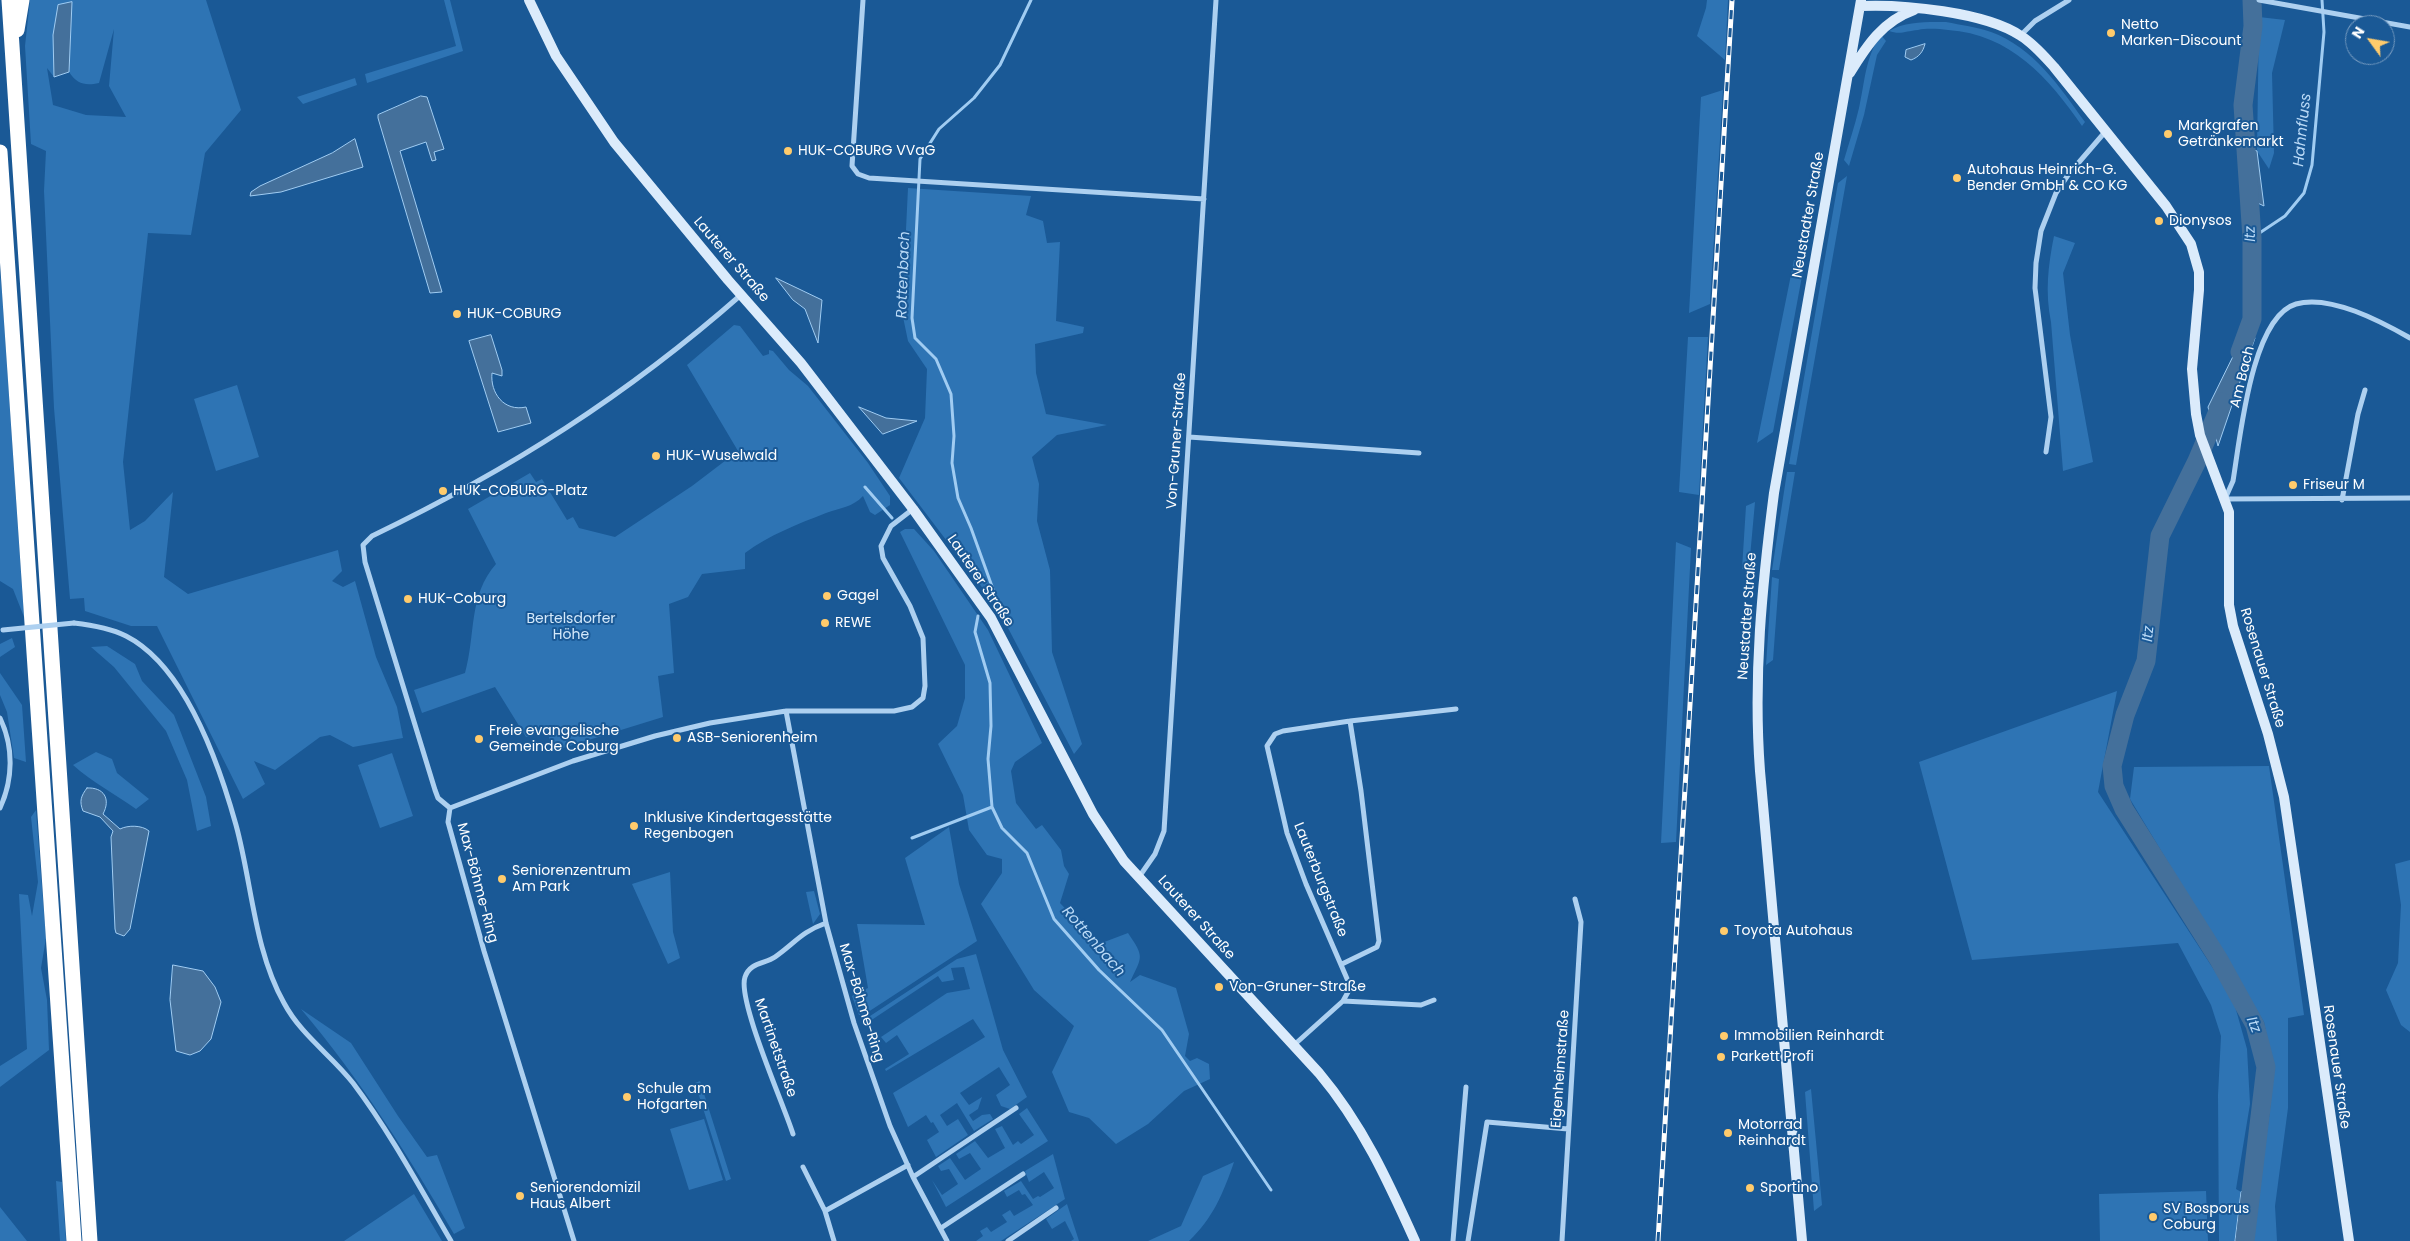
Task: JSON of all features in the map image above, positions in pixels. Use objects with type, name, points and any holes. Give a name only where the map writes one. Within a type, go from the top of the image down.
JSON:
[{"type":"highway","points":[[9,0],[90,1241]]},
{"type":"highway","points":[[14,61],[22,0]]},
{"type":"highway","points":[[0,152],[74,1241]]},
{"type":"street","name":"Lauterer Straße","points":[[529,0],[565,70],[614,142],[801,363],[992,618],[1093,814],[1124,861],[1333,1089],[1361,1131],[1415,1241]]},
{"type":"street","points":[[863,0],[852,166],[858,174],[869,178],[1204,199]]},
{"type":"street","name":"Von-Gruner-Straße","points":[[1139,877],[1155,854],[1163,836],[1216,0]]},
{"type":"street","points":[[2020,35],[2035,21],[2069,0]]},
{"type":"street","points":[[2259,0],[2410,27]]},
{"type":"street","name":"Rosenauer Straße","points":[[1861,3],[1918,9],[1981,20],[2001,26],[2020,35],[2034,46],[2054,67],[2166,206],[2191,244],[2199,272],[2192,369],[2196,414],[2207,454],[2225,499],[2230,526],[2229,606],[2233,626],[2268,734],[2284,797],[2349,1241]]},
{"type":"street","name":"Neustadter Straße","points":[[1802,1241],[1757,735],[1758,650],[1766,552],[1774,493],[1861,3]]},
{"type":"street","points":[[1847,78],[1876,34],[1899,15],[1918,9]]},
{"type":"street","points":[[2046,452],[2051,417],[2035,288],[2036,263],[2042,231],[2053,200],[2068,175],[2105,132]]},
{"type":"street","points":[[450,808],[438,798],[413,722],[365,562],[362,549],[366,541],[509,465],[554,438],[658,365],[742,294]]},
{"type":"street","name":"Am Bach","points":[[2225,499],[2233,481],[2257,352],[2273,322],[2286,309],[2294,304],[2318,302],[2369,316],[2410,338]]},
{"type":"street","points":[[2342,500],[2358,414],[2365,390]]},
{"type":"street","points":[[1189,437],[1419,453]]},
{"type":"street","points":[[2225,499],[2342,500],[2410,498]]},
{"type":"street","name":"Max-Böhme-Ring","points":[[574,1241],[484,951],[448,822],[450,808],[573,761],[655,736],[710,723],[786,711],[894,711],[912,707],[922,698],[925,678],[923,638],[910,606],[883,558],[881,546],[891,526],[912,509]]},
{"type":"street","points":[[1,630],[74,623],[95,625],[126,636],[148,652],[172,678],[206,742],[236,824],[264,949],[275,986],[294,1020],[353,1084],[400,1154],[450,1241]]},
{"type":"street","name":"Lauterburgstraße","points":[[1343,1001],[1348,992],[1348,981],[1306,884],[1287,834],[1267,752],[1269,741],[1275,734],[1283,731],[1456,709]]},
{"type":"street","name":"Max-Böhme-Ring","points":[[786,711],[826,923],[870,1072],[889,1124],[913,1177],[947,1241]]},
{"type":"street","points":[[0,718],[10,752],[10,768],[0,808]]},
{"type":"street","points":[[1342,964],[1376,947],[1379,941],[1361,791],[1350,721]]},
{"type":"street","name":"Eigenheimstraße","points":[[1562,1241],[1581,922],[1575,899]]},
{"type":"street","name":"Martinetstraße","points":[[793,1134],[750,1014],[744,991],[745,977],[753,966],[774,958],[802,933],[826,923]]},
{"type":"street","points":[[1294,1045],[1343,1001],[1421,1004],[1434,1000]]},
{"type":"street","points":[[1453,1241],[1466,1087]]},
{"type":"street","points":[[913,1177],[1016,1108]]},
{"type":"street","points":[[1468,1241],[1487,1122],[1568,1129]]},
{"type":"street","points":[[825,1211],[908,1165]]},
{"type":"street","points":[[803,1166],[825,1211],[834,1241]]},
{"type":"street","points":[[941,1228],[1023,1174]]},
{"type":"street","points":[[1008,1241],[1056,1208]]},
{"type":"green space","points":[[30,0],[206,0],[241,110],[205,153],[191,235],[148,233],[123,462],[130,530],[145,521],[173,492],[164,577],[188,594],[338,550],[342,571],[332,581],[343,587],[355,581],[376,657],[397,707],[403,738],[353,747],[330,735],[320,737],[275,770],[254,761],[265,784],[243,799],[157,626],[131,626],[85,611],[84,598],[70,599],[54,408],[44,191],[46,151],[31,144],[25,46]],"holes":[[[72,2],[69,72],[78,82],[99,83],[114,29],[109,86],[126,117],[86,115],[53,105],[47,68],[54,77]]]},
{"type":"green space","points":[[444,0],[450,0],[463,51],[367,83],[365,74],[456,46]]},
{"type":"green space","points":[[1707,0],[1728,0],[1725,60],[1697,36]]},
{"type":"green space","points":[[2259,17],[2285,20],[2272,73],[2274,153],[2269,169],[2257,151]]},
{"type":"green space","points":[[1946,22],[1991,32],[2020,47],[2055,82],[2085,122],[2082,126],[2056,91],[2026,62],[2009,49],[1990,40],[1970,33],[1941,29],[1925,29],[1900,33],[1889,31],[1902,25]]},
{"type":"green space","points":[[1881,35],[1886,41],[1877,55],[1864,115],[1849,166],[1844,160],[1861,98],[1866,70],[1872,52]]},
{"type":"green space","points":[[355,78],[357,85],[303,104],[297,97]]},
{"type":"green space","points":[[1723,90],[1710,304],[1689,313],[1701,97]]},
{"type":"green space","points":[[1847,176],[1796,465],[1789,464],[1838,183]]},
{"type":"green space","points":[[908,188],[1031,196],[1026,215],[1043,221],[1047,243],[1060,242],[1056,321],[1084,327],[1083,333],[1035,344],[1036,373],[1046,414],[1107,425],[1057,435],[1032,457],[1039,484],[1037,521],[1050,570],[1052,652],[1082,744],[1074,754],[997,607],[899,478],[925,418],[927,369],[908,341],[902,312]]},
{"type":"green space","points":[[2054,236],[2075,243],[2063,273],[2070,335],[2093,462],[2063,471],[2048,300],[2049,268]]},
{"type":"green space","points":[[1794,260],[1805,260],[1773,432],[1757,443]]},
{"type":"green space","points":[[0,272],[24,617],[13,589],[0,581]]},
{"type":"green space","name":"Bertelsdorfer Höhe","points":[[734,325],[740,326],[763,356],[769,354],[769,350],[773,351],[789,370],[808,386],[868,463],[890,496],[890,505],[875,515],[870,512],[863,496],[851,505],[784,530],[745,553],[745,569],[702,574],[688,597],[669,604],[674,673],[658,676],[663,717],[553,751],[547,731],[526,737],[495,687],[422,713],[414,690],[465,673],[477,602],[487,576],[496,564],[468,509],[530,473],[536,482],[542,479],[567,520],[573,517],[579,528],[615,537],[692,486],[738,451],[687,365]]},
{"type":"green space","points":[[1688,337],[1708,337],[1699,495],[1679,492]]},
{"type":"green space","points":[[237,385],[259,457],[216,471],[194,399]]},
{"type":"green space","points":[[1787,472],[1795,472],[1779,570],[1772,570]]},
{"type":"green space","points":[[1755,502],[1749,568],[1742,569],[1746,506]]},
{"type":"green space","points":[[905,529],[914,529],[934,551],[988,630],[1042,743],[1015,762],[1011,771],[1016,803],[1036,829],[1042,825],[1061,850],[1064,866],[1069,874],[1060,903],[1099,944],[1128,933],[1140,957],[1130,982],[1140,975],[1176,988],[1189,1034],[1185,1056],[1190,1061],[1197,1058],[1209,1064],[1210,1079],[1184,1091],[1148,1124],[1116,1144],[1089,1118],[1069,1112],[1052,1072],[1074,1026],[1034,990],[981,904],[1002,873],[1002,859],[987,855],[969,830],[963,795],[938,744],[957,726],[965,698],[965,665],[900,532]]},
{"type":"green space","points":[[1676,542],[1691,548],[1676,842],[1661,843]]},
{"type":"green space","points":[[1772,577],[1779,579],[1773,660],[1766,665]]},
{"type":"green space","points":[[12,638],[15,647],[0,657],[0,644]]},
{"type":"green space","points":[[107,646],[135,664],[142,681],[174,715],[206,797],[211,826],[197,831],[187,780],[166,731],[114,667],[91,647]]},
{"type":"green space","points":[[0,673],[22,705],[26,762],[14,758],[7,712],[0,695]]},
{"type":"green space","points":[[2117,691],[2098,792],[2233,999],[2247,1049],[2250,1104],[2236,1189],[2241,1192],[2235,1241],[2219,1241],[2218,1095],[2221,1036],[2211,1005],[2178,943],[1972,960],[1919,762]]},
{"type":"green space","points":[[96,752],[112,759],[117,773],[149,799],[136,809],[73,765]]},
{"type":"green space","points":[[392,753],[413,816],[380,828],[358,765]]},
{"type":"green space","points":[[2269,766],[2304,1015],[2288,1018],[2288,1108],[2275,1206],[2277,1241],[2253,1241],[2253,1208],[2271,1098],[2270,1065],[2264,1022],[2130,799],[2134,767]]},
{"type":"green space","points":[[36,810],[46,938],[41,968],[47,1000],[49,1050],[0,1087],[0,1066],[27,1049],[19,894],[28,895],[32,916],[38,882],[31,817]]},
{"type":"green space","points":[[949,827],[959,884],[977,941],[865,1014],[859,1015],[852,996],[868,988],[857,924],[925,925],[905,858]]},
{"type":"green space","points":[[2410,860],[2410,1032],[2401,1025],[2386,990],[2398,963],[2401,905],[2395,864]]},
{"type":"green space","points":[[670,872],[673,932],[680,958],[668,964],[632,884]]},
{"type":"green space","points":[[814,891],[820,914],[813,924],[806,892]]},
{"type":"green space","points":[[976,954],[1003,1050],[1027,1097],[1010,1109],[1001,1106],[996,1095],[1010,1085],[999,1067],[960,1093],[969,1105],[982,1097],[978,1109],[969,1115],[973,1121],[982,1115],[990,1114],[993,1119],[974,1131],[957,1103],[940,1115],[947,1126],[958,1119],[968,1135],[936,1157],[927,1140],[939,1132],[933,1122],[931,1123],[926,1115],[908,1127],[893,1093],[985,1037],[973,1019],[886,1071],[885,1069],[909,1054],[897,1035],[886,1043],[881,1037],[947,993],[970,989],[964,967],[951,968],[954,980],[942,982],[938,976],[870,1021],[867,1018],[957,959]]},
{"type":"green space","points":[[301,1009],[351,1043],[427,1157],[437,1155],[465,1228],[454,1234],[419,1175],[363,1090]]},
{"type":"green space","points":[[700,1081],[731,1179],[726,1181],[695,1083]]},
{"type":"green space","points":[[1811,1089],[1822,1205],[1814,1211],[1805,1092]]},
{"type":"green space","points":[[1027,1108],[1048,1141],[946,1207],[932,1180],[942,1195],[958,1184],[949,1169],[941,1171],[938,1166],[950,1158],[965,1180],[981,1169],[970,1153],[959,1159],[956,1154],[975,1141],[988,1158],[1005,1148],[995,1129],[1002,1126],[1013,1145],[1018,1141],[1021,1144],[1034,1135],[1019,1114]]},
{"type":"green space","points":[[704,1119],[723,1180],[689,1190],[670,1129]]},
{"type":"green space","points":[[1053,1154],[1065,1199],[1001,1241],[976,1241],[983,1236],[980,1231],[987,1227],[991,1232],[1007,1222],[1002,1215],[1010,1210],[1014,1216],[1033,1205],[1025,1194],[1022,1195],[1019,1190],[1007,1197],[1004,1191],[1021,1181],[1033,1199],[1054,1188],[1044,1172],[1029,1182],[1025,1171]]},
{"type":"green space","points":[[1234,1162],[1226,1185],[1211,1214],[1189,1241],[1148,1241],[1181,1226],[1203,1176]]},
{"type":"green space","points":[[56,1181],[62,1182],[66,1241],[60,1241]]},
{"type":"green space","name":"SV Bosporus Coburg","points":[[2206,1191],[2208,1241],[2100,1241],[2099,1194]]},
{"type":"green space","points":[[414,1194],[442,1241],[344,1241]]},
{"type":"green space","points":[[1067,1204],[1079,1241],[1071,1241],[1074,1239],[1065,1221],[1052,1229],[1046,1219]]},
{"type":"green space","points":[[0,1207],[27,1241],[0,1241]]},
{"type":"shaded area","points":[[72,2],[69,72],[54,77],[53,35],[58,5]]},
{"type":"shaded area","points":[[1925,44],[1922,52],[1916,57],[1911,60],[1905,57],[1906,50]]},
{"type":"shaded area","points":[[421,96],[427,97],[444,149],[434,152],[436,160],[432,161],[426,142],[400,151],[442,292],[430,293],[378,118],[378,115]]},
{"type":"shaded area","points":[[355,139],[363,167],[281,192],[250,196],[251,192],[260,186],[332,153]]},
{"type":"shaded area","points":[[2241,145],[2257,151],[2264,206],[2247,198]]},
{"type":"shaded area","points":[[776,278],[822,300],[818,343],[805,309],[793,300]]},
{"type":"shaded area","points":[[2245,324],[2255,338],[2218,446],[2208,407],[2245,332]]},
{"type":"shaded area","points":[[491,335],[502,370],[502,376],[492,373],[493,387],[496,394],[505,404],[511,407],[526,407],[531,423],[498,432],[469,341]]},
{"type":"shaded area","points":[[859,407],[886,418],[917,421],[883,434]]},
{"type":"shaded area","points":[[87,788],[93,788],[102,792],[106,799],[103,814],[120,829],[135,826],[149,831],[130,929],[124,936],[116,933],[115,929],[111,837],[113,831],[100,817],[83,811],[81,799]]},
{"type":"shaded area","points":[[173,965],[203,971],[215,987],[221,1002],[211,1039],[200,1051],[190,1055],[176,1051],[170,1000]]},
{"type":"shaded area","points":[[2256,1188],[2253,1241],[2235,1241],[2241,1192]]},
{"type":"waterway","name":"Rottenbach","points":[[989,599],[994,592],[958,498],[952,463],[954,436],[951,394],[936,359],[915,338],[912,318],[920,159],[939,129],[974,98],[1000,65],[1031,0]]},
{"type":"waterway","name":"Itz","points":[[2240,352],[2252,319],[2252,238],[2243,105],[2253,26],[2252,0]]},
{"type":"waterway","name":"Hahnfluss","points":[[2252,238],[2285,216],[2304,193],[2312,165],[2324,32],[2322,0]]},
{"type":"waterway","name":"Itz","points":[[2222,402],[2197,461],[2160,536],[2146,661],[2125,715],[2112,766],[2114,786],[2124,809],[2219,960],[2255,1025],[2266,1067],[2245,1241]]},
{"type":"waterway","name":"Rottenbach","points":[[865,487],[892,518]]},
{"type":"waterway","name":"Rottenbach","points":[[978,616],[975,632],[990,683],[991,726],[988,759],[992,807],[1002,828],[1027,853],[1054,919],[1099,970],[1162,1030],[1271,1190]]},
{"type":"waterway","points":[[912,838],[992,807]]},
{"type":"railway","points":[[1658,1241],[1732,0]]},
{"type":"place","name":"Netto Marken-Discount","points":[[2111,33]]},
{"type":"place","name":"Markgrafen Getränkemarkt","points":[[2168,134]]},
{"type":"place","name":"HUK-COBURG VVaG","points":[[788,151]]},
{"type":"place","name":"Autohaus Heinrich-G. Bender GmbH & CO KG","points":[[1957,178]]},
{"type":"place","name":"Dionysos","points":[[2159,221]]},
{"type":"place","name":"HUK-COBURG","points":[[457,314]]},
{"type":"place","name":"HUK-Wuselwald","points":[[656,456]]},
{"type":"place","name":"Friseur M","points":[[2293,485]]},
{"type":"place","name":"HUK-COBURG-Platz","points":[[443,491]]},
{"type":"place","name":"Gagel","points":[[827,596]]},
{"type":"place","name":"HUK-Coburg","points":[[408,599]]},
{"type":"place","name":"REWE","points":[[825,623]]},
{"type":"place","name":"ASB-Seniorenheim","points":[[677,738]]},
{"type":"place","name":"Freie evangelische Gemeinde Coburg","points":[[479,739]]},
{"type":"place","name":"Inklusive Kindertagesstätte Regenbogen","points":[[634,826]]},
{"type":"place","name":"Seniorenzentrum Am Park","points":[[502,879]]},
{"type":"place","name":"Toyota Autohaus","points":[[1724,931]]},
{"type":"place","name":"Von-Gruner-Straße","points":[[1219,987]]},
{"type":"place","name":"Immobilien Reinhardt","points":[[1724,1036]]},
{"type":"place","name":"Parkett Profi","points":[[1721,1057]]},
{"type":"place","name":"Schule am Hofgarten","points":[[627,1097]]},
{"type":"place","name":"Motorrad Reinhardt","points":[[1728,1133]]},
{"type":"place","name":"Sportino","points":[[1750,1188]]},
{"type":"place","name":"Seniorendomizil Haus Albert","points":[[520,1196]]},
{"type":"place","name":"SV Bosporus Coburg","points":[[2153,1217]]}]
